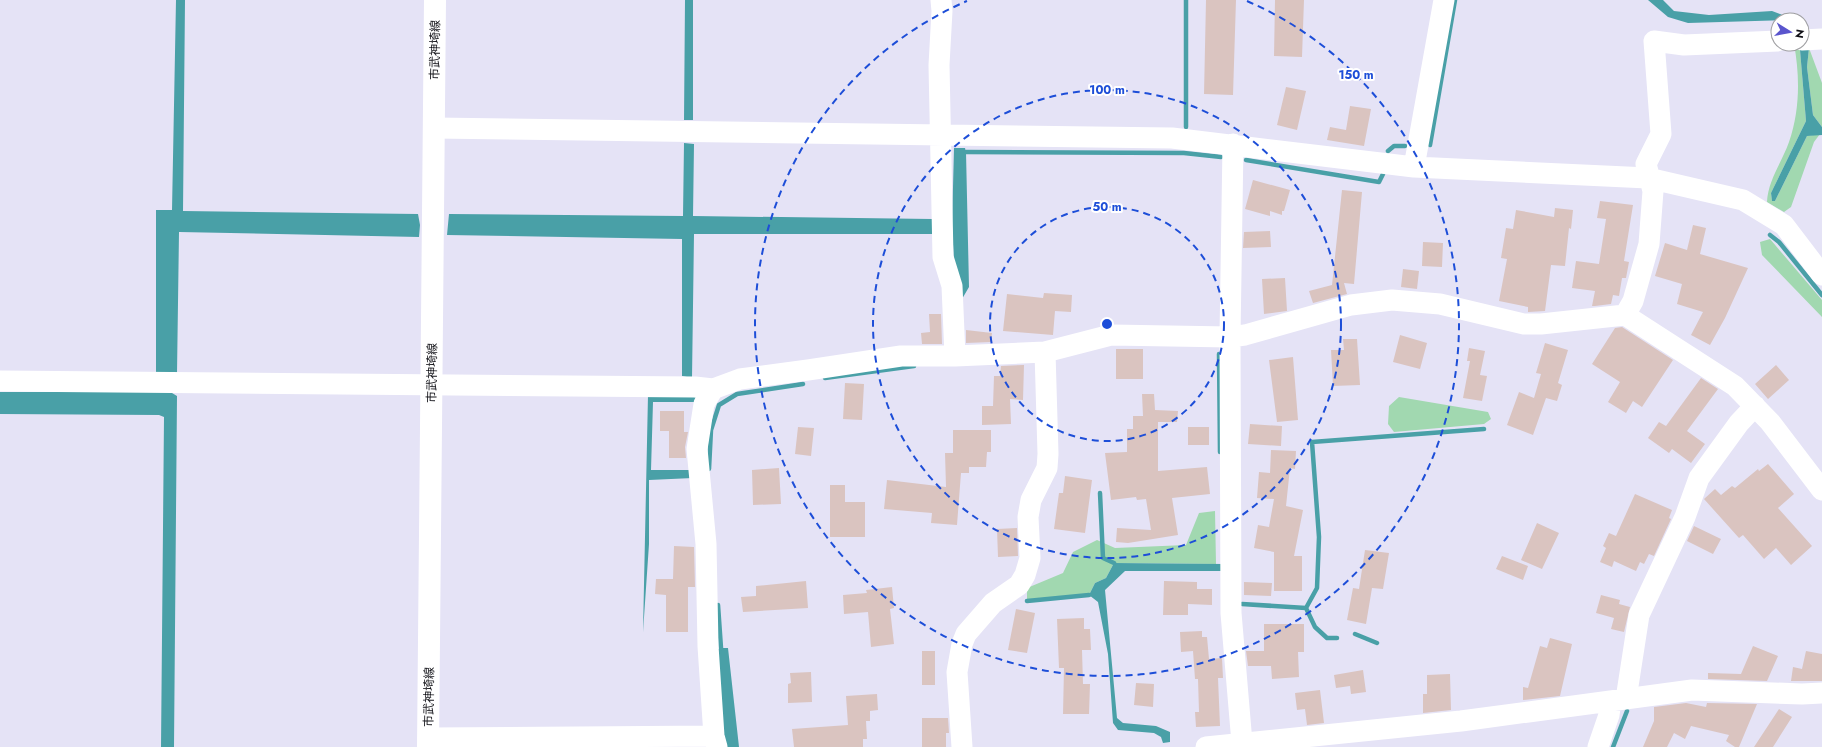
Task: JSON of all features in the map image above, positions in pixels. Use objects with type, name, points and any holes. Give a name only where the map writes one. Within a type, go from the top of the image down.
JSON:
[{"type":"main road","name":"市武神埼線","points":[[428,742],[436,0]]},
{"type":"street","points":[[941,0],[942,11],[939,65],[943,257],[952,286],[955,356]]},
{"type":"street","points":[[1414,167],[1444,0]]},
{"type":"street","points":[[1625,315],[1633,301],[1649,244],[1652,191],[1646,164],[1661,134],[1654,41],[1684,45],[1770,41]]},
{"type":"street","points":[[434,128],[1172,138],[1233,144],[1414,167],[1648,178],[1744,200],[1784,225],[1822,275]]},
{"type":"street","points":[[1233,144],[1230,337],[1231,613],[1242,743]]},
{"type":"street","points":[[0,381],[432,384],[696,387],[713,389],[740,379],[901,356],[955,356],[1045,352],[1111,335],[1230,337],[1245,335],[1351,305],[1392,300],[1440,304],[1524,324],[1541,324],[1625,315],[1735,386],[1770,422],[1822,490]]},
{"type":"street","points":[[962,747],[957,672],[962,644],[966,634],[994,603],[1019,585],[1025,575],[1030,558],[1028,517],[1031,500],[1047,468],[1048,454],[1045,352]]},
{"type":"street","points":[[428,742],[715,741],[708,646],[706,544],[697,449],[704,404],[713,389]]},
{"type":"street","points":[[1598,747],[1609,715],[1618,700],[1639,615],[1685,517],[1699,478],[1739,423],[1755,406]]},
{"type":"street","points":[[1206,747],[1461,721],[1692,690],[1802,694],[1822,693]]},
{"type":"green space","points":[[1810,51],[1822,83],[1822,127],[1813,115],[1807,67]]},
{"type":"green space","points":[[1795,52],[1800,52],[1806,121],[1771,193],[1772,201],[1775,201],[1807,136],[1820,134],[1814,142],[1791,207],[1784,212],[1767,202],[1770,186],[1793,130],[1798,93]]},
{"type":"green space","points":[[1770,239],[1822,300],[1822,317],[1762,255],[1760,242]]},
{"type":"green space","points":[[1399,397],[1488,412],[1491,419],[1484,424],[1394,432],[1388,424],[1389,406]]},
{"type":"green space","points":[[1215,511],[1216,564],[1114,563],[1106,578],[1095,583],[1089,595],[1027,601],[1027,588],[1063,573],[1073,552],[1097,540],[1115,548],[1186,545],[1199,513]]},
{"type":"water","points":[[176,0],[185,0],[183,211],[418,214],[420,225],[419,237],[179,232],[177,373],[156,373],[156,210],[172,210]]},
{"type":"water","points":[[685,0],[693,0],[693,120],[684,120]]},
{"type":"water","points":[[1648,0],[1663,0],[1674,11],[1709,15],[1772,11],[1775,12],[1770,12],[1770,21],[1688,23],[1668,17]]},
{"type":"water","points":[[1800,52],[1809,52],[1807,67],[1813,115],[1822,127],[1822,135],[1807,136],[1775,201],[1772,201],[1771,193],[1806,121]]},
{"type":"water","points":[[684,143],[694,144],[693,216],[932,219],[933,234],[694,234],[692,378],[682,376],[682,239],[447,235],[449,214],[683,216]]},
{"type":"water","points":[[954,148],[965,148],[966,152],[969,287],[962,299],[954,262],[952,226]]},
{"type":"water","points":[[0,392],[166,392],[177,396],[174,747],[161,747],[164,417],[159,415],[0,414]]},
{"type":"water","points":[[648,395],[698,397],[697,402],[653,402],[651,470],[692,470],[693,478],[649,480],[649,544],[643,632]]},
{"type":"water","points":[[1114,563],[1224,564],[1223,571],[1125,571],[1105,590],[1117,718],[1123,723],[1156,726],[1170,732],[1170,742],[1163,743],[1161,737],[1154,733],[1118,730],[1113,723],[1108,654],[1098,602],[1089,595],[1095,583],[1106,578]]},
{"type":"water","points":[[728,648],[739,747],[727,747],[723,738],[718,649]]},
{"type":"building","points":[[1206,0],[1236,0],[1233,95],[1204,94]]},
{"type":"building","points":[[1275,0],[1304,0],[1302,57],[1274,56]]},
{"type":"building","points":[[1286,87],[1306,91],[1297,130],[1277,125]]},
{"type":"building","points":[[1350,106],[1371,109],[1364,146],[1327,140],[1330,127],[1346,130]]},
{"type":"building","points":[[1253,180],[1290,190],[1284,211],[1282,211],[1282,215],[1270,211],[1270,216],[1245,209]]},
{"type":"building","points":[[1342,190],[1362,192],[1354,284],[1344,283],[1347,294],[1313,303],[1309,291],[1332,285]]},
{"type":"building","points":[[1600,201],[1633,205],[1624,261],[1629,262],[1626,278],[1622,278],[1619,296],[1613,295],[1611,304],[1592,306],[1595,291],[1572,288],[1576,261],[1599,264],[1606,219],[1597,218]]},
{"type":"building","points":[[1555,208],[1573,210],[1571,229],[1569,228],[1565,266],[1551,265],[1545,311],[1528,312],[1528,307],[1499,301],[1507,259],[1501,258],[1506,228],[1513,229],[1516,210],[1554,217]]},
{"type":"building","points":[[1693,225],[1706,228],[1700,254],[1748,268],[1725,318],[1710,345],[1691,335],[1703,312],[1677,304],[1682,284],[1655,276],[1665,243],[1687,250]]},
{"type":"building","points":[[1270,231],[1271,247],[1243,248],[1244,232]]},
{"type":"building","points":[[1423,242],[1443,243],[1442,267],[1422,266]]},
{"type":"building","points":[[1403,269],[1419,271],[1417,289],[1401,287]]},
{"type":"building","points":[[1285,278],[1287,311],[1264,314],[1262,279]]},
{"type":"building","points":[[1044,293],[1072,295],[1071,312],[1055,311],[1053,335],[1003,331],[1007,294],[1043,298]]},
{"type":"building","points":[[929,314],[941,314],[942,344],[922,344],[921,333],[930,332]]},
{"type":"building","points":[[1622,327],[1673,360],[1642,407],[1633,401],[1626,413],[1608,402],[1620,382],[1592,364],[1615,328]]},
{"type":"building","points":[[966,330],[992,333],[991,342],[966,343]]},
{"type":"building","points":[[1400,335],[1427,343],[1420,369],[1393,362]]},
{"type":"building","points":[[1343,339],[1357,339],[1360,385],[1333,386],[1331,350],[1344,350]]},
{"type":"building","points":[[1545,343],[1568,350],[1558,383],[1562,385],[1557,401],[1546,398],[1533,435],[1507,425],[1519,392],[1534,398],[1541,374],[1536,373]]},
{"type":"building","points":[[1469,348],[1485,351],[1480,375],[1487,376],[1482,401],[1463,398],[1470,361],[1467,361]]},
{"type":"building","points":[[1116,349],[1143,349],[1143,379],[1116,379]]},
{"type":"building","points":[[1293,357],[1298,420],[1277,422],[1269,360]]},
{"type":"building","points":[[1024,365],[1023,400],[1010,399],[1011,424],[982,425],[982,406],[993,406],[994,376],[1000,376],[1001,366]]},
{"type":"building","points":[[1776,365],[1789,380],[1768,399],[1755,384]]},
{"type":"building","points":[[1701,378],[1718,389],[1687,431],[1705,444],[1691,463],[1672,449],[1669,453],[1648,438],[1659,422],[1666,426]]},
{"type":"building","points":[[845,383],[864,384],[862,420],[843,419]]},
{"type":"building","points":[[1142,394],[1154,394],[1155,410],[1178,411],[1177,422],[1158,422],[1158,471],[1207,467],[1210,494],[1172,498],[1178,535],[1128,543],[1116,542],[1117,528],[1151,530],[1146,499],[1137,500],[1136,497],[1111,500],[1105,453],[1127,452],[1127,429],[1133,429],[1133,416],[1143,416]]},
{"type":"building","points":[[660,411],[684,411],[684,432],[688,432],[685,447],[686,458],[669,458],[669,431],[660,431]]},
{"type":"building","points":[[1250,424],[1282,426],[1281,446],[1248,444]]},
{"type":"building","points":[[798,427],[814,428],[811,456],[795,454]]},
{"type":"building","points":[[1188,427],[1209,427],[1209,445],[1188,445]]},
{"type":"building","points":[[953,430],[991,430],[991,452],[987,452],[986,467],[969,467],[969,473],[961,473],[957,525],[931,523],[932,513],[884,509],[887,480],[946,487],[945,453],[953,453]]},
{"type":"building","points":[[1271,450],[1296,451],[1295,469],[1290,468],[1286,506],[1303,510],[1294,556],[1302,556],[1302,591],[1274,591],[1274,552],[1254,548],[1258,525],[1269,527],[1274,499],[1257,498],[1259,472],[1270,473]]},
{"type":"building","points":[[1768,464],[1794,494],[1778,508],[1812,546],[1791,565],[1776,548],[1764,559],[1743,535],[1739,538],[1704,499],[1715,489],[1721,495],[1732,486],[1735,488],[1758,469],[1759,471]]},
{"type":"building","points":[[779,468],[781,504],[753,505],[752,470]]},
{"type":"building","points":[[1065,476],[1092,480],[1085,533],[1054,529],[1059,493],[1063,493]]},
{"type":"building","points":[[830,485],[845,485],[845,502],[865,502],[865,537],[830,537]]},
{"type":"building","points":[[1635,494],[1672,510],[1669,518],[1671,519],[1654,556],[1649,554],[1644,564],[1640,562],[1636,571],[1614,561],[1612,567],[1600,562],[1606,548],[1603,546],[1609,533],[1616,536]]},
{"type":"building","points":[[1537,523],[1559,533],[1542,569],[1521,560]]},
{"type":"building","points":[[1694,526],[1721,539],[1713,554],[1687,541]]},
{"type":"building","points":[[1017,528],[1018,556],[998,557],[997,529]]},
{"type":"building","points":[[674,546],[694,547],[695,587],[688,587],[688,632],[666,632],[666,595],[655,594],[656,579],[673,579]]},
{"type":"building","points":[[1365,550],[1389,553],[1383,589],[1372,588],[1366,624],[1347,620],[1353,588],[1359,589]]},
{"type":"building","points":[[1502,556],[1528,566],[1523,580],[1496,569]]},
{"type":"building","points":[[806,581],[808,608],[743,612],[741,597],[756,596],[756,586]]},
{"type":"building","points":[[1164,581],[1197,582],[1197,589],[1212,589],[1212,605],[1188,604],[1188,615],[1163,615]]},
{"type":"building","points":[[1244,582],[1272,583],[1271,596],[1244,595]]},
{"type":"building","points":[[892,587],[894,608],[890,609],[894,644],[871,647],[868,612],[844,614],[843,595],[867,593],[866,590]]},
{"type":"building","points":[[1601,595],[1620,600],[1619,604],[1630,607],[1624,632],[1611,629],[1614,618],[1596,613]]},
{"type":"building","points":[[1016,609],[1035,613],[1027,653],[1008,650]]},
{"type":"building","points":[[1084,618],[1084,629],[1090,629],[1091,650],[1082,650],[1083,684],[1090,684],[1089,714],[1063,714],[1064,668],[1059,668],[1057,619]]},
{"type":"building","points":[[1264,624],[1304,624],[1304,652],[1298,652],[1299,677],[1272,679],[1271,666],[1248,666],[1246,651],[1264,651]]},
{"type":"building","points":[[1202,631],[1202,637],[1207,637],[1209,659],[1222,658],[1223,678],[1218,678],[1220,726],[1196,727],[1195,712],[1199,712],[1198,679],[1195,679],[1193,651],[1181,652],[1180,632]]},
{"type":"building","points":[[1550,638],[1572,644],[1560,696],[1523,700],[1523,687],[1528,688],[1540,646],[1547,648]]},
{"type":"building","points":[[1753,646],[1778,656],[1767,681],[1708,679],[1708,673],[1741,674]]},
{"type":"building","points":[[922,651],[935,651],[935,685],[922,685]]},
{"type":"building","points":[[1806,651],[1822,654],[1822,681],[1791,681],[1793,667],[1802,669]]},
{"type":"building","points":[[1363,670],[1366,692],[1351,694],[1350,686],[1336,688],[1334,675]]},
{"type":"building","points":[[811,672],[812,702],[788,703],[788,684],[791,683],[790,673]]},
{"type":"building","points":[[1450,674],[1451,710],[1423,713],[1423,694],[1427,694],[1427,675]]},
{"type":"building","points":[[1136,683],[1154,684],[1153,707],[1134,705]]},
{"type":"building","points":[[1320,690],[1324,723],[1307,725],[1305,709],[1297,710],[1295,693]]},
{"type":"building","points":[[877,694],[878,710],[870,711],[870,721],[866,721],[867,739],[863,739],[863,747],[794,747],[792,729],[848,725],[846,696]]},
{"type":"building","points":[[1686,703],[1706,707],[1707,703],[1757,704],[1739,747],[1735,747],[1726,741],[1729,735],[1691,726],[1685,739],[1674,733],[1667,747],[1643,747],[1654,721],[1654,707]]},
{"type":"building","points":[[1779,709],[1792,717],[1773,747],[1754,747]]},
{"type":"building","points":[[922,718],[948,718],[949,733],[946,733],[946,747],[922,747]]},
{"type":"waterway","points":[[1186,0],[1186,127]]},
{"type":"waterway","points":[[1430,145],[1455,0]]},
{"type":"waterway","points":[[1388,151],[1394,146],[1405,146]]},
{"type":"waterway","points":[[966,152],[1184,153],[1221,157]]},
{"type":"waterway","points":[[1246,160],[1379,182],[1383,174]]},
{"type":"waterway","points":[[1770,235],[1779,242],[1822,295]]},
{"type":"waterway","points":[[1219,354],[1220,452]]},
{"type":"waterway","points":[[825,378],[914,366]]},
{"type":"waterway","points":[[709,469],[711,430],[719,405],[737,394],[803,384]]},
{"type":"waterway","points":[[1306,608],[1317,588],[1319,537],[1312,442],[1484,429]]},
{"type":"waterway","points":[[1100,493],[1103,558],[1114,563]]},
{"type":"waterway","points":[[1027,601],[1089,595]]},
{"type":"waterway","points":[[1242,604],[1306,608],[1315,627],[1327,638],[1337,638]]},
{"type":"waterway","points":[[718,605],[721,648]]},
{"type":"waterway","points":[[1355,634],[1377,643]]},
{"type":"waterway","points":[[1613,747],[1627,711]]}]
